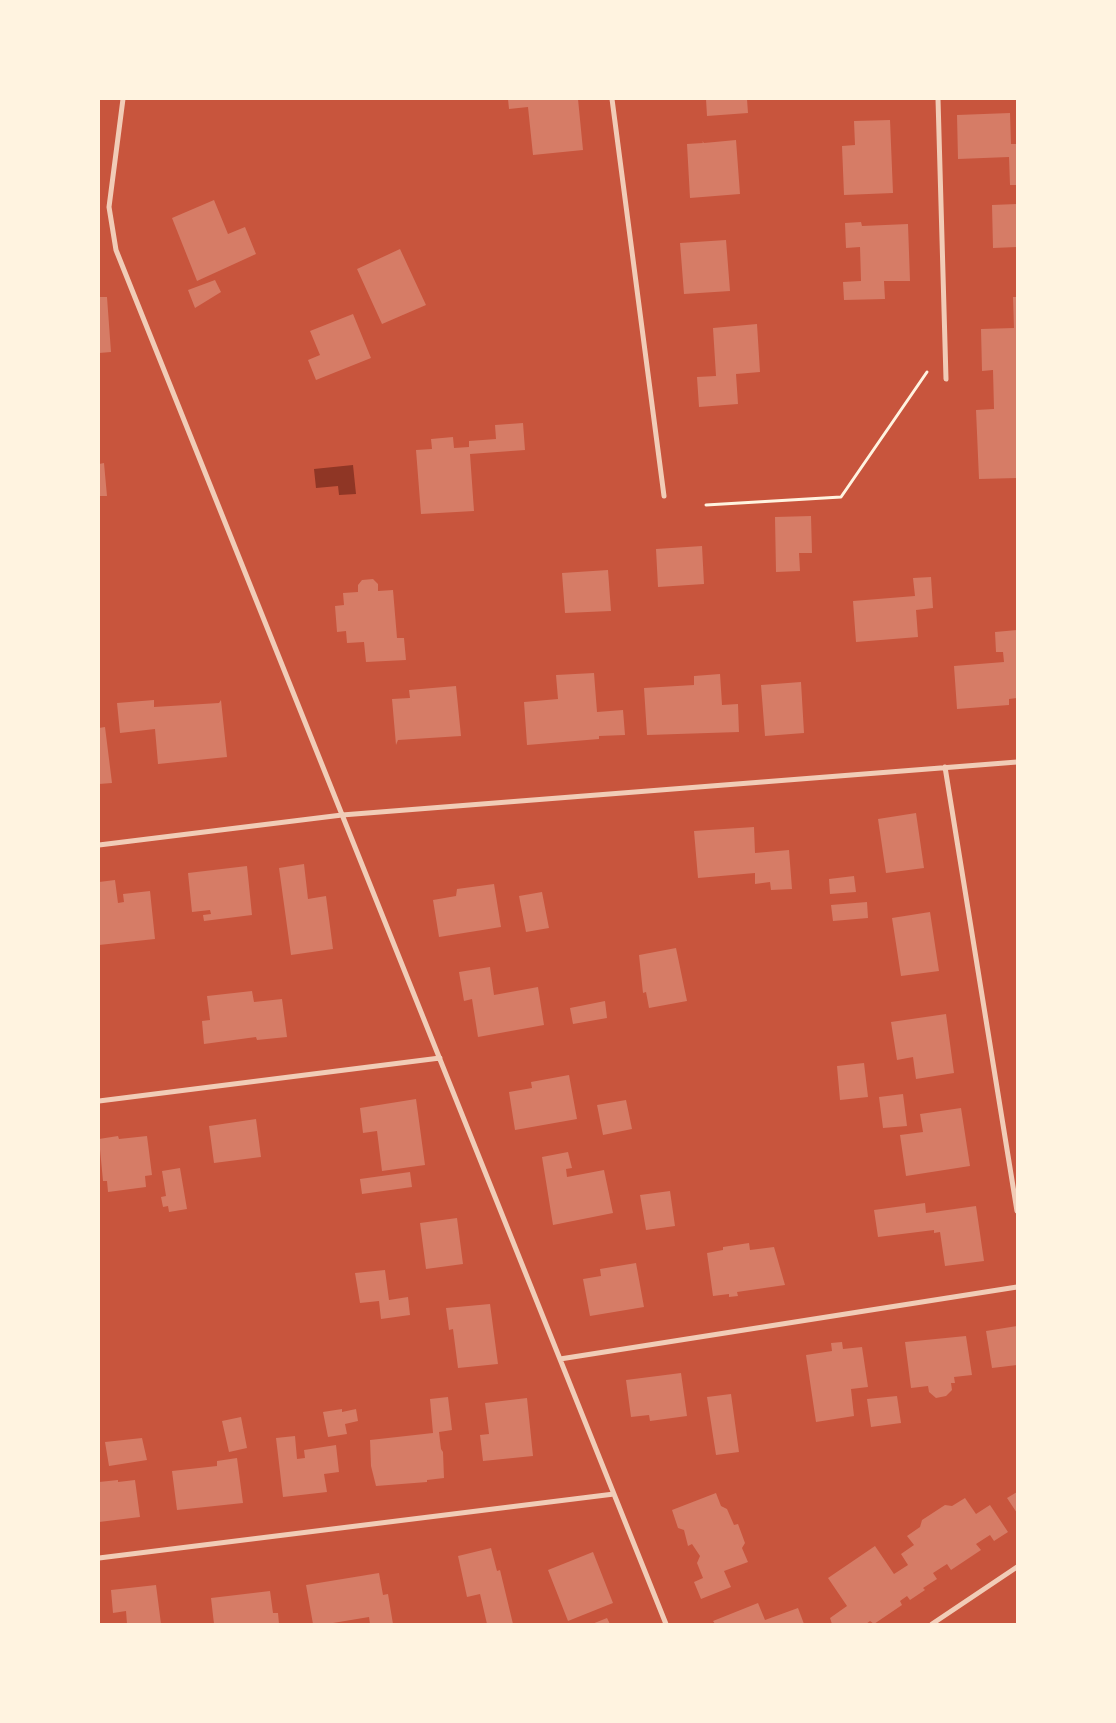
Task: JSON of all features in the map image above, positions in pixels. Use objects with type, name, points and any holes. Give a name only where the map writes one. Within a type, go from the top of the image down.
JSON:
[{"type":"street","points":[[123,99],[110,207],[116,250],[666,1624]]},
{"type":"street","points":[[612,99],[664,496]]},
{"type":"street","points":[[938,99],[946,379]]},
{"type":"street","points":[[99,845],[342,815],[945,766],[1017,762]]},
{"type":"street","points":[[945,766],[1017,1211]]},
{"type":"street","points":[[99,1101],[440,1058]]},
{"type":"street","points":[[560,1359],[1017,1287]]},
{"type":"street","points":[[99,1558],[614,1494]]},
{"type":"street","points":[[932,1624],[1017,1567]]},
{"type":"path","points":[[706,505],[841,498],[945,346]]},
{"type":"shaded area","points":[[353,465],[356,494],[339,495],[338,486],[316,488],[314,469]]},
{"type":"building","points":[[508,99],[578,99],[583,150],[533,155],[528,107],[509,109]]},
{"type":"building","points":[[706,99],[747,99],[748,113],[707,116]]},
{"type":"building","points":[[1010,113],[1011,144],[1017,144],[1017,185],[1010,185],[1009,157],[958,159],[957,115]]},
{"type":"building","points":[[890,120],[893,193],[844,195],[842,146],[855,145],[854,121]]},
{"type":"building","points":[[736,140],[740,194],[690,198],[687,144],[703,143],[702,141],[704,143]]},
{"type":"building","points":[[214,200],[228,234],[245,227],[256,254],[197,281],[172,218]]},
{"type":"building","points":[[1017,204],[1017,247],[993,248],[992,205]]},
{"type":"building","points":[[861,222],[862,226],[908,224],[910,281],[884,281],[885,299],[844,300],[843,282],[861,281],[860,247],[846,248],[845,223]]},
{"type":"building","points":[[726,240],[730,291],[684,294],[680,243]]},
{"type":"building","points":[[400,249],[426,305],[382,324],[357,269]]},
{"type":"building","points":[[215,280],[221,292],[195,308],[188,290]]},
{"type":"building","points":[[99,297],[107,297],[111,352],[99,353]]},
{"type":"building","points":[[1013,297],[1017,297],[1017,478],[979,479],[976,410],[994,409],[993,370],[982,371],[981,329],[1014,328]]},
{"type":"building","points":[[353,314],[371,358],[316,380],[308,360],[320,355],[310,331]]},
{"type":"building","points":[[757,324],[760,372],[736,374],[738,404],[699,407],[697,377],[716,376],[713,328]]},
{"type":"building","points":[[523,423],[525,450],[470,454],[474,511],[421,514],[416,450],[432,449],[431,439],[453,437],[454,448],[469,447],[469,441],[496,439],[495,425]]},
{"type":"building","points":[[104,463],[107,496],[99,496],[99,464]]},
{"type":"building","points":[[811,516],[812,553],[799,553],[800,571],[776,572],[775,517]]},
{"type":"building","points":[[702,546],[704,584],[658,587],[656,549]]},
{"type":"building","points":[[608,570],[611,611],[565,613],[562,573]]},
{"type":"building","points":[[931,577],[933,608],[916,610],[918,637],[856,642],[853,601],[915,596],[913,578]]},
{"type":"building","points":[[373,579],[378,584],[378,591],[393,590],[397,638],[404,638],[406,660],[366,662],[364,642],[347,643],[346,631],[337,632],[335,606],[344,605],[343,593],[358,592],[358,585],[362,580]]},
{"type":"building","points":[[1017,630],[1017,698],[1009,699],[1009,705],[957,709],[954,666],[1004,662],[1003,652],[996,652],[995,632]]},
{"type":"building","points":[[594,673],[597,712],[623,710],[625,735],[599,736],[599,739],[527,745],[524,702],[558,699],[556,675]]},
{"type":"building","points":[[720,674],[722,705],[738,704],[739,732],[647,735],[644,688],[694,685],[694,676]]},
{"type":"building","points":[[801,682],[804,733],[765,736],[761,685]]},
{"type":"building","points":[[456,686],[461,736],[398,740],[396,745],[392,699],[410,698],[409,690]]},
{"type":"building","points":[[154,700],[154,707],[219,703],[221,700],[227,757],[158,764],[155,729],[120,733],[117,703]]},
{"type":"building","points":[[105,727],[112,783],[99,784],[99,728]]},
{"type":"building","points":[[916,813],[924,868],[886,873],[878,819]]},
{"type":"building","points":[[754,827],[755,853],[789,850],[792,889],[771,890],[770,882],[755,884],[755,873],[698,878],[694,831]]},
{"type":"building","points":[[304,864],[308,899],[326,896],[333,949],[291,955],[279,868]]},
{"type":"building","points":[[247,866],[252,915],[204,921],[203,915],[211,914],[210,910],[192,912],[188,873]]},
{"type":"building","points":[[854,876],[856,892],[830,894],[829,879]]},
{"type":"building","points":[[115,880],[118,903],[124,902],[123,894],[150,891],[155,939],[99,945],[99,882]]},
{"type":"building","points":[[494,884],[501,927],[439,937],[433,900],[456,896],[457,889]]},
{"type":"building","points":[[542,892],[549,928],[526,932],[519,896]]},
{"type":"building","points":[[867,902],[868,918],[833,921],[831,905]]},
{"type":"building","points":[[930,912],[939,971],[901,976],[892,918]]},
{"type":"building","points":[[676,948],[687,1001],[649,1008],[646,992],[643,993],[639,955]]},
{"type":"building","points":[[490,967],[494,995],[538,987],[544,1025],[478,1037],[472,999],[464,1001],[459,972]]},
{"type":"building","points":[[252,991],[254,1002],[282,999],[287,1037],[257,1040],[256,1037],[204,1044],[202,1021],[210,1020],[207,996]]},
{"type":"building","points":[[605,1001],[607,1018],[573,1024],[570,1008]]},
{"type":"building","points":[[946,1014],[954,1073],[916,1079],[913,1057],[897,1060],[891,1022]]},
{"type":"building","points":[[864,1063],[868,1097],[840,1100],[837,1066]]},
{"type":"building","points":[[569,1075],[577,1119],[515,1130],[509,1092],[532,1088],[531,1082]]},
{"type":"building","points":[[903,1094],[907,1126],[883,1128],[879,1097]]},
{"type":"building","points":[[416,1099],[425,1165],[382,1171],[377,1131],[363,1133],[360,1108]]},
{"type":"building","points":[[626,1100],[632,1129],[603,1135],[597,1105]]},
{"type":"building","points":[[961,1108],[970,1166],[906,1176],[900,1135],[923,1132],[920,1114]]},
{"type":"building","points":[[256,1119],[261,1157],[214,1163],[209,1126]]},
{"type":"building","points":[[118,1136],[119,1139],[147,1136],[152,1175],[145,1176],[146,1187],[108,1192],[107,1181],[103,1181],[99,1139]]},
{"type":"building","points":[[568,1152],[572,1168],[566,1169],[567,1177],[604,1170],[613,1213],[553,1225],[542,1157]]},
{"type":"building","points":[[180,1168],[187,1209],[169,1212],[168,1206],[163,1207],[161,1197],[166,1196],[162,1171]]},
{"type":"building","points":[[410,1172],[412,1187],[362,1194],[360,1179]]},
{"type":"building","points":[[670,1191],[675,1226],[646,1230],[640,1195]]},
{"type":"building","points":[[925,1203],[926,1213],[976,1206],[984,1261],[945,1266],[940,1232],[934,1233],[934,1230],[878,1237],[874,1210]]},
{"type":"building","points":[[457,1218],[463,1264],[426,1269],[420,1223]]},
{"type":"building","points":[[749,1243],[750,1250],[774,1247],[785,1285],[737,1292],[738,1296],[729,1297],[729,1294],[713,1296],[707,1253],[723,1250],[723,1247]]},
{"type":"building","points":[[636,1263],[644,1307],[590,1316],[583,1279],[601,1276],[600,1269]]},
{"type":"building","points":[[385,1270],[389,1300],[408,1297],[410,1315],[381,1319],[379,1301],[360,1303],[355,1273]]},
{"type":"building","points":[[490,1304],[498,1364],[458,1368],[453,1329],[449,1330],[446,1308]]},
{"type":"building","points":[[1017,1326],[1017,1365],[992,1368],[986,1331]]},
{"type":"building","points":[[966,1336],[972,1375],[954,1377],[955,1383],[951,1383],[952,1390],[946,1396],[936,1398],[929,1392],[928,1386],[911,1388],[905,1342]]},
{"type":"building","points":[[842,1342],[843,1349],[862,1347],[868,1387],[851,1389],[854,1416],[816,1422],[806,1355],[832,1351],[831,1343]]},
{"type":"building","points":[[681,1373],[687,1416],[650,1421],[649,1415],[631,1417],[626,1380]]},
{"type":"building","points":[[731,1394],[739,1452],[716,1455],[707,1397]]},
{"type":"building","points":[[897,1396],[901,1423],[871,1427],[867,1399]]},
{"type":"building","points":[[448,1397],[452,1430],[439,1432],[443,1452],[444,1478],[427,1480],[427,1482],[376,1486],[371,1466],[370,1440],[433,1433],[430,1399]]},
{"type":"building","points":[[527,1398],[533,1456],[483,1461],[480,1435],[489,1434],[485,1403]]},
{"type":"building","points":[[342,1409],[342,1412],[356,1409],[358,1421],[345,1424],[347,1434],[328,1437],[323,1412]]},
{"type":"building","points":[[241,1417],[247,1448],[229,1452],[222,1421]]},
{"type":"building","points":[[295,1436],[297,1459],[305,1458],[304,1450],[336,1445],[339,1472],[324,1474],[327,1492],[283,1497],[276,1438]]},
{"type":"building","points":[[142,1438],[147,1460],[109,1466],[105,1442]]},
{"type":"building","points":[[237,1458],[243,1503],[177,1510],[172,1471],[217,1466],[217,1461]]},
{"type":"building","points":[[118,1480],[118,1482],[135,1480],[140,1517],[99,1522],[99,1482]]},
{"type":"building","points":[[1017,1492],[1017,1513],[1007,1498]]},
{"type":"building","points":[[716,1493],[721,1506],[727,1509],[734,1525],[738,1524],[745,1543],[742,1548],[748,1562],[724,1571],[731,1587],[701,1599],[694,1582],[703,1578],[697,1563],[700,1556],[692,1544],[688,1546],[684,1530],[678,1528],[672,1510]]},
{"type":"building","points":[[965,1498],[976,1514],[990,1505],[1008,1532],[994,1541],[990,1535],[976,1544],[981,1550],[951,1570],[947,1564],[933,1573],[937,1579],[923,1588],[925,1590],[910,1600],[907,1596],[900,1601],[902,1605],[874,1624],[870,1621],[866,1624],[832,1624],[830,1618],[847,1606],[828,1578],[875,1546],[894,1574],[908,1565],[901,1554],[914,1545],[907,1536],[920,1527],[922,1520],[945,1505],[952,1506]]},
{"type":"building","points":[[491,1548],[497,1571],[500,1570],[513,1624],[487,1624],[480,1594],[467,1597],[458,1556]]},
{"type":"building","points":[[593,1552],[613,1603],[568,1621],[548,1570]]},
{"type":"building","points":[[379,1573],[383,1595],[388,1594],[393,1624],[370,1624],[369,1617],[327,1624],[313,1624],[306,1585]]},
{"type":"building","points":[[156,1585],[161,1624],[127,1624],[126,1611],[113,1613],[111,1590]]},
{"type":"building","points":[[270,1591],[273,1613],[278,1613],[279,1624],[214,1624],[211,1598]]},
{"type":"building","points":[[758,1603],[765,1620],[798,1608],[804,1624],[715,1624],[713,1621]]},
{"type":"building","points":[[607,1618],[610,1624],[592,1624]]}]
